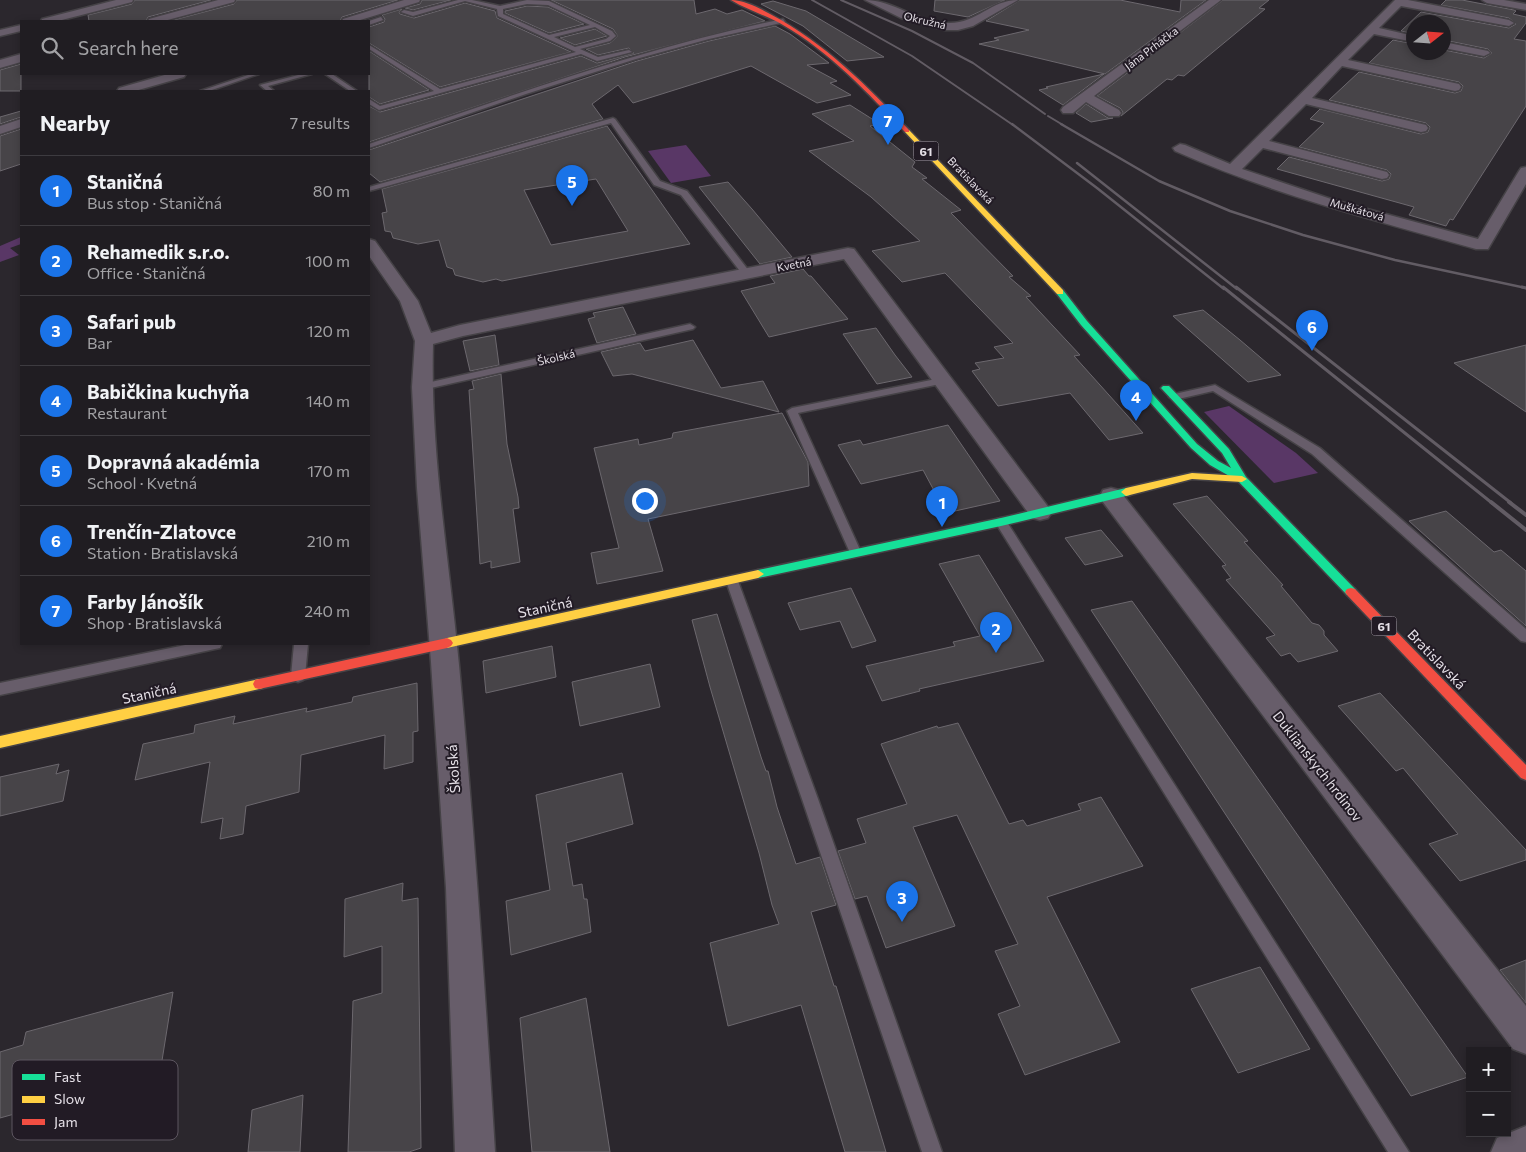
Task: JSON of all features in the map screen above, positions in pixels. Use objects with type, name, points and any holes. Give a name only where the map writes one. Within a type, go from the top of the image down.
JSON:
[{"type":"main road","name":"Bratislavská","points":[[733,0],[783,21],[813,40],[850,72],[1067,299],[1084,323],[1194,446],[1214,463],[1242,479]]},
{"type":"main road","name":"Bratislavská","points":[[1067,299],[1095,318]]},
{"type":"main road","name":"Bratislavská","points":[[1159,381],[1226,451],[1242,479],[1526,774]]},
{"type":"main road","name":"Staničná","points":[[0,742],[732,581],[855,552],[1001,522],[1192,476],[1242,479]]},
{"type":"street","points":[[50,20],[128,0]]},
{"type":"street","points":[[157,20],[230,0]]},
{"type":"street","points":[[350,20],[415,0]]},
{"type":"street","name":"Okružná","points":[[870,0],[891,12],[930,24],[957,26],[968,24],[1012,0]]},
{"type":"street","name":"Jána Prháčka","points":[[1068,110],[1216,0]]},
{"type":"street","points":[[1487,0],[1526,7]]},
{"type":"street","points":[[1233,170],[1401,1],[1509,23]]},
{"type":"street","points":[[68,3],[103,16]]},
{"type":"street","points":[[0,33],[20,28]]},
{"type":"street","points":[[1371,30],[1406,37]]},
{"type":"street","points":[[1451,46],[1484,53]]},
{"type":"street","points":[[0,64],[20,58]]},
{"type":"street","points":[[1339,62],[1455,87]]},
{"type":"street","points":[[126,90],[177,75]]},
{"type":"street","points":[[1086,97],[1114,113]]},
{"type":"street","points":[[1302,99],[1421,128]]},
{"type":"street","points":[[0,130],[20,123]]},
{"type":"street","points":[[1260,143],[1382,175]]},
{"type":"street","name":"Muškátová","points":[[1180,148],[1233,170],[1288,189],[1482,245],[1526,171]]},
{"type":"street","name":"Školská","points":[[370,245],[408,301],[424,341],[422,388],[428,488],[443,644],[462,888],[475,1152]]},
{"type":"street","name":"Kvetná","points":[[424,341],[460,331],[848,253],[940,381],[1040,512]]},
{"type":"street","name":"Duklianskych hrdinov","points":[[1111,496],[1526,1036]]},
{"type":"street","points":[[1511,1152],[1526,1146]]},
{"type":"lane","points":[[404,12],[413,14],[465,0],[500,8],[527,2],[548,3],[610,32],[613,36],[608,40],[575,49]]},
{"type":"lane","points":[[552,0],[561,2]]},
{"type":"lane","points":[[500,8],[500,15],[597,59],[665,43],[672,46]]},
{"type":"lane","points":[[370,23],[381,19]]},
{"type":"lane","points":[[370,146],[486,105],[672,46],[723,32],[783,21]]},
{"type":"lane","points":[[549,37],[594,25]]},
{"type":"lane","points":[[370,48],[438,91]]},
{"type":"lane","points":[[370,102],[379,108],[582,52]]},
{"type":"lane","points":[[206,90],[253,75]]},
{"type":"lane","points":[[270,90],[264,85],[304,75]]},
{"type":"lane","points":[[330,75],[352,90]]},
{"type":"lane","points":[[370,189],[613,120],[658,183],[684,193],[746,273]]},
{"type":"lane","name":"Školská","points":[[422,388],[690,326]]},
{"type":"lane","points":[[855,552],[792,411],[940,381]]},
{"type":"lane","points":[[1174,397],[1215,388],[1316,451],[1526,637]]},
{"type":"lane","points":[[1001,522],[1399,1152]]},
{"type":"lane","points":[[732,581],[810,799],[932,1152]]},
{"type":"lane","points":[[0,689],[210,645]]},
{"type":"lane","points":[[298,676],[301,645]]},
{"type":"shaded area","points":[[686,145],[711,176],[671,183],[648,151]]},
{"type":"shaded area","points":[[20,237],[20,244],[10,248],[19,255],[0,262],[0,246]]},
{"type":"shaded area","points":[[1229,406],[1296,453],[1318,473],[1274,483],[1204,412]]},
{"type":"building","points":[[135,0],[211,0],[148,17],[146,20],[89,20],[88,15],[132,4]]},
{"type":"building","points":[[237,0],[398,0],[342,17],[340,20],[174,20],[234,4]]},
{"type":"building","points":[[422,0],[451,0],[413,10],[405,8],[420,4]]},
{"type":"building","points":[[551,0],[694,0],[696,14],[715,9],[727,14],[742,10],[765,21],[625,57],[370,142],[370,107],[380,112],[581,56],[597,63],[634,53],[629,48],[598,55],[586,49],[610,43],[617,37],[613,29]]},
{"type":"building","points":[[935,0],[1005,0],[968,17],[934,11]]},
{"type":"building","points":[[1020,0],[1120,0],[1180,12],[1181,0],[1206,0],[1105,74],[979,44],[999,40],[994,38],[1029,30],[986,21]]},
{"type":"building","points":[[1223,0],[1269,0],[1259,8],[1265,9],[1184,76],[1178,75],[1172,80],[1167,79],[1121,116],[1123,112],[1120,108],[1097,96]]},
{"type":"building","points":[[1446,0],[1462,0],[1514,10],[1516,11],[1513,14],[1526,17],[1526,23],[1514,39],[1526,41],[1526,106],[1453,220],[1450,219],[1446,226],[1409,215],[1414,207],[1277,169],[1289,157],[1382,181],[1389,179],[1391,174],[1387,170],[1299,147],[1324,123],[1310,119],[1320,109],[1421,134],[1428,132],[1430,127],[1426,123],[1329,100],[1359,72],[1455,93],[1461,91],[1463,86],[1459,82],[1369,63],[1393,40],[1406,42],[1406,60],[1451,60],[1451,51],[1484,58],[1492,53],[1488,49],[1451,41],[1451,17],[1509,28],[1516,24],[1509,18],[1441,5]]},
{"type":"building","points":[[773,1],[806,11],[884,57],[847,61],[803,26],[761,4]]},
{"type":"building","points":[[465,3],[495,11],[497,18],[571,52],[440,87],[370,44],[370,27],[384,22],[385,19],[382,15],[402,9],[399,12],[400,14],[414,18]]},
{"type":"building","points":[[527,6],[548,7],[584,24],[549,33],[505,13],[505,11]]},
{"type":"building","points":[[1421,12],[1438,15],[1418,15]]},
{"type":"building","points":[[775,26],[790,34],[829,63],[807,65],[837,81],[830,83],[851,95],[817,103],[751,66],[633,103],[618,85],[592,104],[603,119],[380,182],[370,174],[370,150],[637,61],[709,41]]},
{"type":"building","points":[[595,29],[607,36],[575,45],[560,38]]},
{"type":"building","points":[[370,52],[429,90],[380,104],[370,98]]},
{"type":"building","points":[[20,64],[20,91],[0,91],[0,70]]},
{"type":"building","points":[[1104,74],[1063,105],[1039,90],[1048,88],[1046,87]]},
{"type":"building","points":[[1086,104],[1108,118],[1113,118],[1091,122],[1076,113]]},
{"type":"building","points":[[850,105],[880,124],[870,126],[915,162],[912,167],[927,178],[922,179],[961,210],[951,213],[1013,276],[1009,277],[1031,296],[1026,297],[1080,355],[1074,356],[1143,433],[1109,440],[1070,393],[998,406],[972,371],[980,369],[975,363],[1004,358],[994,347],[1013,343],[945,273],[902,282],[872,251],[920,241],[871,197],[809,151],[854,141],[812,114]]},
{"type":"building","points":[[20,111],[20,117],[0,124],[0,117]]},
{"type":"building","points":[[607,126],[690,244],[502,281],[496,279],[483,282],[455,275],[453,269],[447,267],[439,240],[418,244],[393,238],[391,232],[385,231],[382,213],[387,212],[382,189]],"holes":[[[596,179],[628,231],[551,245],[524,190]]]},
{"type":"building","points":[[20,129],[20,164],[0,171],[0,136]]},
{"type":"building","points":[[728,182],[792,257],[760,264],[699,187]]},
{"type":"building","points":[[803,269],[848,319],[769,337],[741,291],[775,283],[770,276]]},
{"type":"building","points":[[623,307],[636,334],[597,343],[588,319],[595,317],[593,313]]},
{"type":"building","points":[[1203,310],[1281,375],[1248,382],[1173,316]]},
{"type":"building","points":[[876,328],[912,377],[877,384],[843,334]]},
{"type":"building","points":[[495,335],[499,365],[470,371],[463,341]]},
{"type":"building","points":[[693,340],[721,388],[763,381],[779,412],[632,374],[613,376],[601,352],[640,343],[645,351]]},
{"type":"building","points":[[1526,345],[1526,412],[1454,363]]},
{"type":"building","points":[[501,374],[507,444],[518,497],[519,508],[513,509],[520,562],[491,568],[491,561],[480,564],[469,390],[474,389],[472,381]]},
{"type":"building","points":[[782,413],[808,462],[809,486],[648,519],[663,571],[597,584],[591,553],[619,548],[594,448],[638,439],[639,445],[672,438],[673,433]]},
{"type":"building","points":[[948,425],[1000,501],[946,513],[923,470],[861,484],[838,445],[860,440],[863,445]]},
{"type":"building","points":[[1207,496],[1248,541],[1244,542],[1283,585],[1281,586],[1312,623],[1319,625],[1324,631],[1324,635],[1338,651],[1298,662],[1290,653],[1281,656],[1266,638],[1275,635],[1226,580],[1231,578],[1222,566],[1226,565],[1173,504]]},
{"type":"building","points":[[1446,511],[1494,552],[1501,550],[1526,571],[1526,626],[1409,521]]},
{"type":"building","points":[[1101,530],[1123,556],[1085,565],[1065,538]]},
{"type":"building","points":[[979,555],[1044,661],[919,689],[920,691],[882,701],[866,666],[955,646],[953,642],[980,636],[939,564]]},
{"type":"building","points":[[851,588],[876,641],[852,648],[840,621],[800,630],[788,603]]},
{"type":"building","points":[[1132,601],[1466,1074],[1466,1078],[1411,1096],[1091,610]]},
{"type":"building","points":[[717,614],[796,864],[820,857],[836,905],[811,912],[834,986],[836,986],[886,1152],[845,1152],[801,1005],[728,1026],[710,943],[779,924],[772,905],[759,853],[692,620]]},
{"type":"building","points":[[552,646],[556,677],[486,693],[483,661]]},
{"type":"building","points":[[650,664],[660,707],[580,726],[572,682]]},
{"type":"building","points":[[417,683],[418,731],[413,732],[413,762],[384,769],[385,735],[301,755],[299,792],[246,806],[243,834],[220,839],[223,818],[201,823],[210,762],[135,780],[143,744],[194,733],[195,725],[235,716],[233,724],[307,708],[306,712],[352,702],[353,697]]},
{"type":"building","points":[[1380,693],[1526,850],[1526,860],[1460,881],[1429,844],[1458,834],[1403,768],[1396,771],[1338,706]]},
{"type":"building","points":[[958,723],[1009,824],[1023,820],[1027,826],[1081,810],[1078,804],[1101,797],[1143,866],[1047,897],[1120,1042],[1025,1075],[998,1014],[1020,1006],[995,951],[1018,944],[957,815],[913,827],[955,926],[886,948],[867,896],[855,899],[838,851],[866,843],[857,819],[907,804],[881,744],[937,726],[938,728]]},
{"type":"building","points":[[59,764],[56,774],[69,770],[63,801],[0,816],[0,777]]},
{"type":"building","points":[[622,773],[633,824],[566,843],[573,886],[582,884],[584,899],[587,899],[591,932],[511,955],[506,901],[550,890],[536,795]]},
{"type":"building","points":[[403,883],[402,901],[418,898],[421,1148],[409,1152],[348,1152],[353,1001],[382,993],[382,946],[344,957],[345,899]]},
{"type":"building","points":[[1526,960],[1526,1003],[1500,970]]},
{"type":"building","points":[[1260,967],[1310,1049],[1238,1073],[1191,989]]},
{"type":"building","points":[[173,992],[162,1060],[12,1060],[12,1115],[0,1118],[0,1052],[23,1045],[26,1032]]},
{"type":"building","points":[[586,998],[610,1152],[532,1152],[520,1018]]},
{"type":"building","points":[[303,1095],[300,1152],[248,1152],[252,1110]]},
{"type":"railway","points":[[812,0],[912,56],[1013,125]]},
{"type":"railway","points":[[841,0],[912,31],[973,63],[1045,114]]},
{"type":"railway","points":[[1048,116],[1063,125]]},
{"type":"railway","points":[[1012,124],[1097,188],[1224,289]]},
{"type":"railway","points":[[1061,124],[1159,181],[1230,211],[1303,235],[1395,260],[1526,288],[1522,287]]},
{"type":"railway","points":[[1077,163],[1237,289]]},
{"type":"railway","points":[[1223,287],[1492,503]]},
{"type":"railway","points":[[1236,287],[1511,503]]},
{"type":"railway","points":[[1491,502],[1526,530]]},
{"type":"railway","points":[[1509,502],[1526,515]]},
{"type":"traffic: fast","points":[[1060,292],[1084,323],[1194,446],[1214,463],[1242,479]]},
{"type":"traffic: fast","points":[[1166,388],[1226,451],[1242,479],[1351,592]]},
{"type":"traffic: fast","points":[[758,574],[1001,522],[1126,492]]},
{"type":"traffic: slow","points":[[907,131],[1060,292]]},
{"type":"traffic: slow","points":[[1126,492],[1192,476],[1242,479]]},
{"type":"traffic: slow","points":[[447,643],[758,574]]},
{"type":"traffic: slow","points":[[0,742],[259,684]]},
{"type":"traffic: jam","points":[[733,0],[761,11],[808,38],[848,71],[907,131]]},
{"type":"traffic: jam","points":[[1351,592],[1526,774]]},
{"type":"traffic: jam","points":[[259,684],[447,643]]},
{"type":"place","name":"Farby Jánošík","points":[[888,145]]},
{"type":"place","name":"Dopravná akadémia","points":[[572,206]]},
{"type":"place","name":"Trenčín-Zlatovce","points":[[1312,351]]},
{"type":"place","name":"Babičkina kuchyňa","points":[[1136,421]]},
{"type":"place","name":"Staničná","points":[[942,527]]},
{"type":"place","name":"Rehamedik s.r.o.","points":[[996,653]]},
{"type":"place","name":"Safari pub","points":[[902,922]]}]
